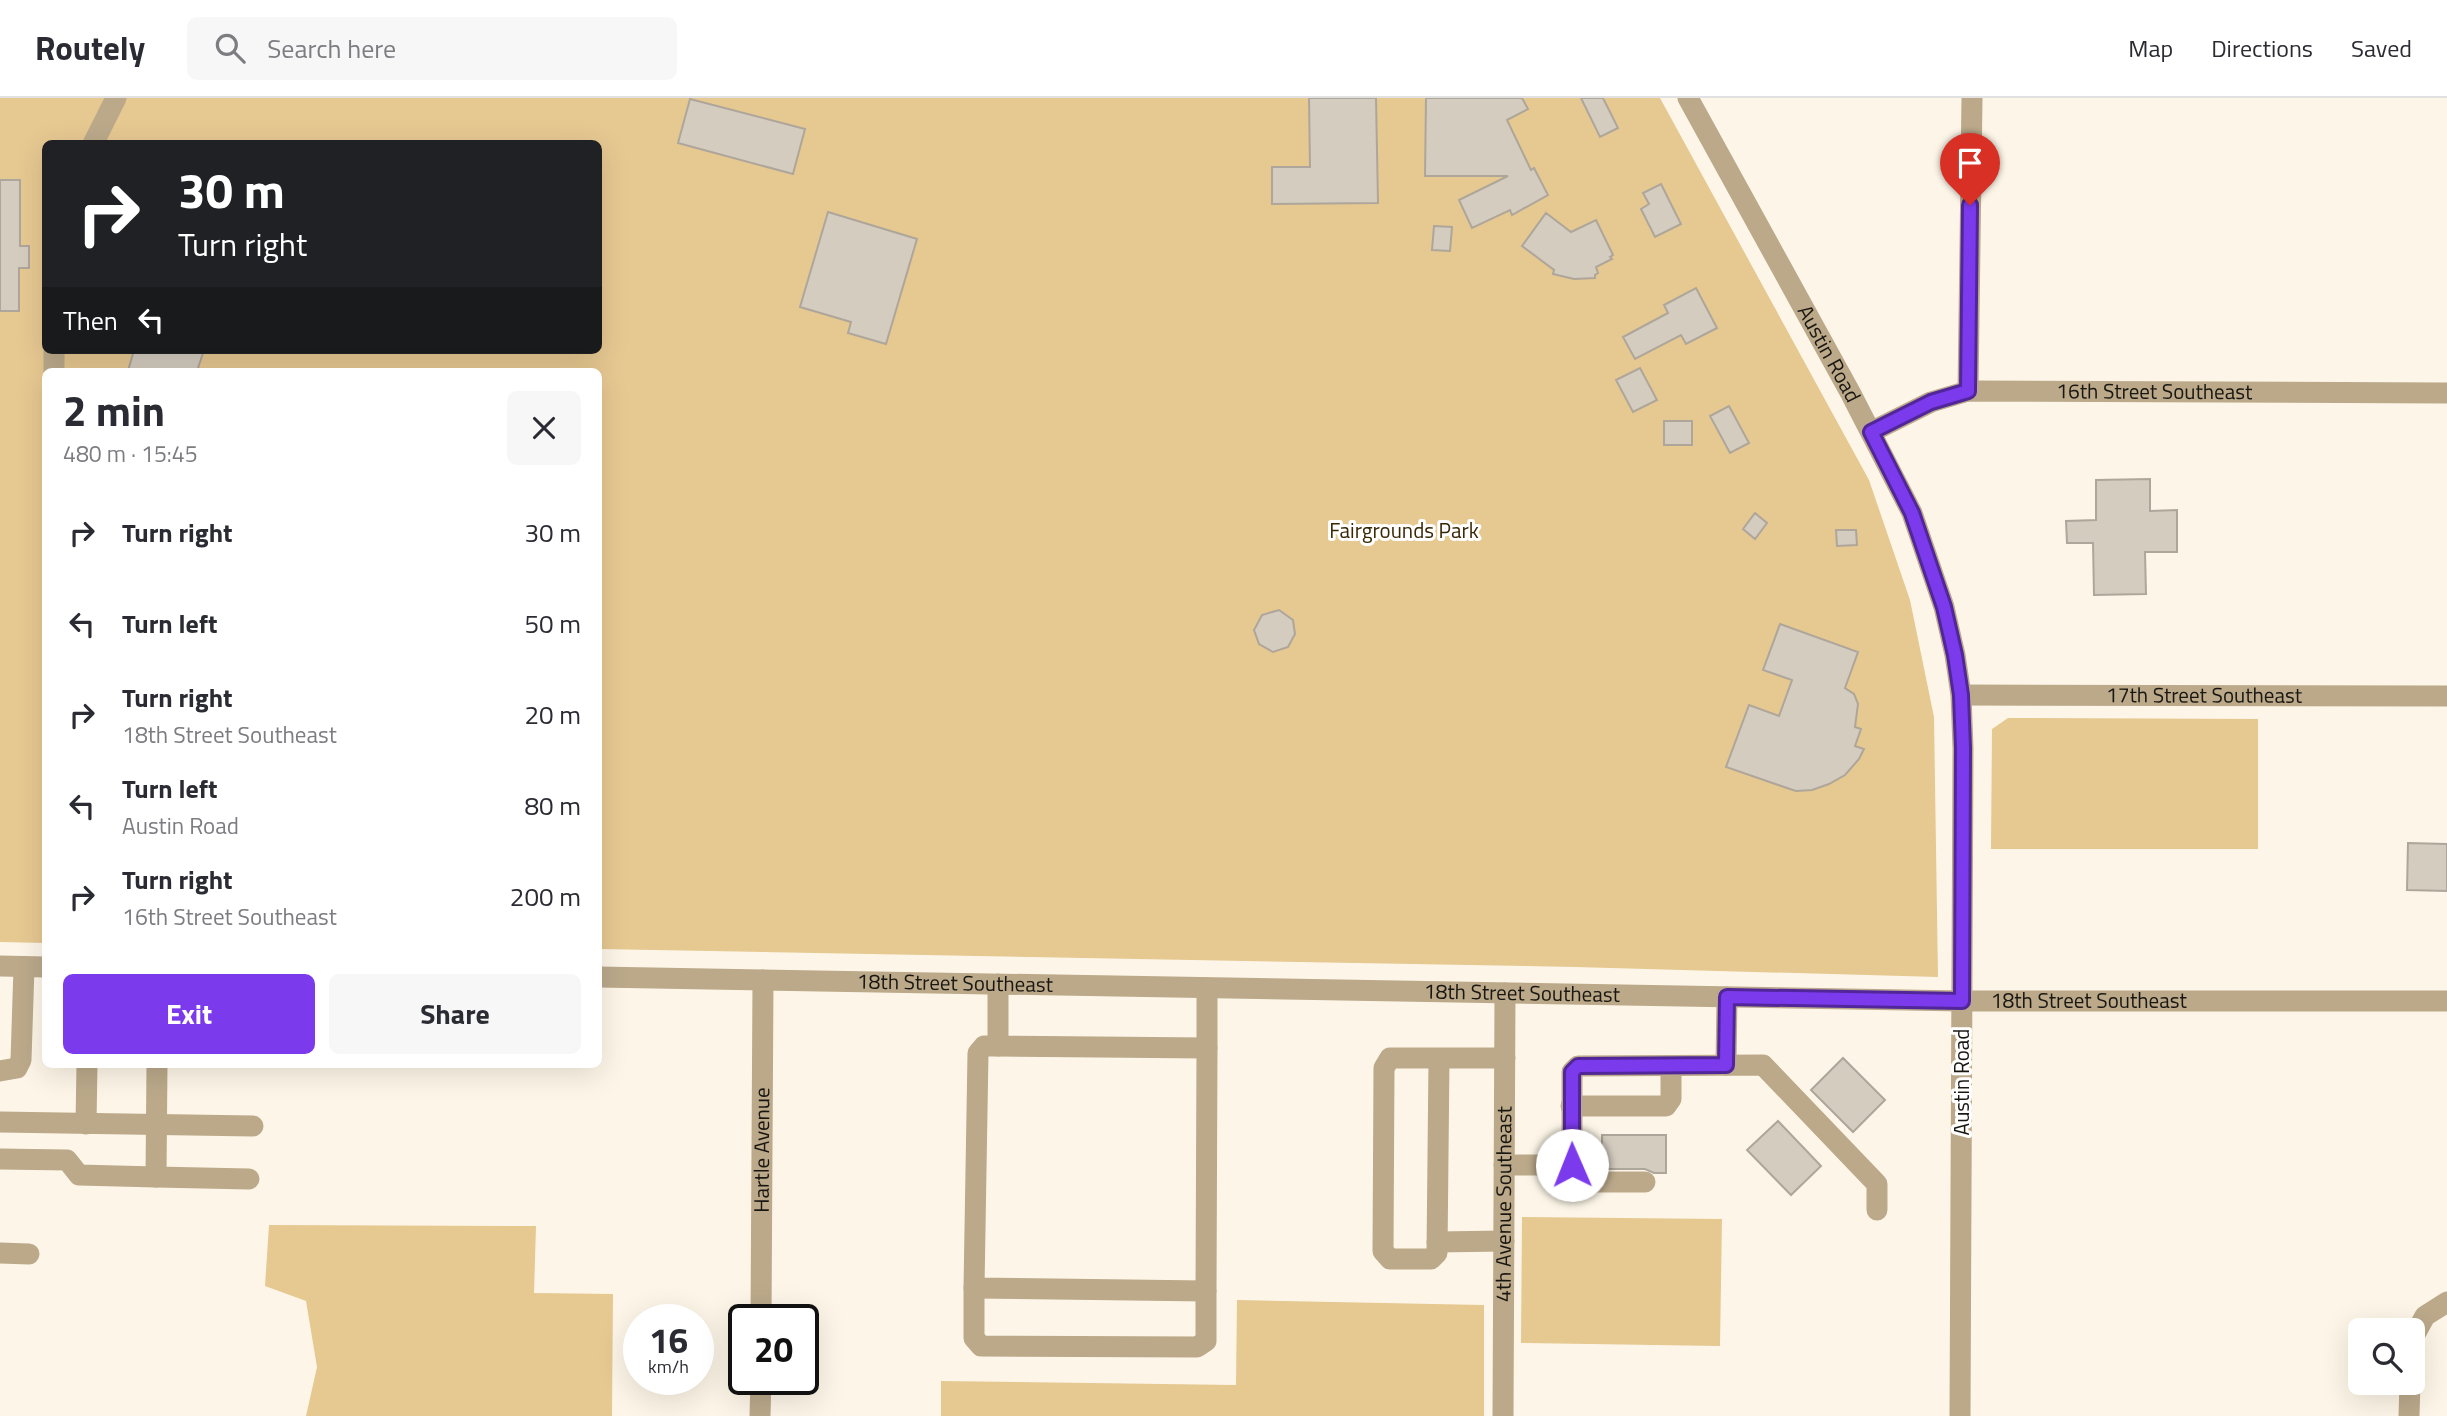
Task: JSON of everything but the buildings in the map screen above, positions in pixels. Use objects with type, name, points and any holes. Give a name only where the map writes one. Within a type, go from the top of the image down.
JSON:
[{"type":"street","points":[[95,140],[116,98]]},
{"type":"street","name":"Austin Road","points":[[1688,98],[1871,432],[1912,513],[1929,558],[1955,655],[1961,695],[1963,748],[1960,1416]]},
{"type":"street","points":[[1968,391],[1972,98]]},
{"type":"street","name":"16th Street Southeast","points":[[1871,432],[1931,402],[1968,391],[2447,393]]},
{"type":"street","name":"17th Street Southeast","points":[[1961,695],[2447,696]]},
{"type":"street","points":[[0,966],[42,967]]},
{"type":"street","points":[[0,1071],[18,1068],[21,1060],[24,967]]},
{"type":"street","name":"18th Street Southeast","points":[[602,977],[1962,1001],[2447,1000]]},
{"type":"street","name":"Hartle Avenue","points":[[761,1304],[763,980]]},
{"type":"street","points":[[998,984],[998,1046]]},
{"type":"street","points":[[1207,988],[1207,1048],[1206,1341],[1197,1347],[981,1346],[974,1338],[978,1053],[984,1046],[1207,1048]]},
{"type":"street","name":"4th Avenue Southeast","points":[[1503,1416],[1505,993]]},
{"type":"street","points":[[1726,1065],[1727,997]]},
{"type":"street","points":[[1439,1058],[1437,1252],[1431,1259],[1390,1259],[1383,1251],[1384,1068],[1390,1058],[1439,1058],[1505,1058]]},
{"type":"street","points":[[1646,1182],[1580,1182],[1572,1177],[1572,1072],[1578,1066],[1763,1065],[1877,1184],[1877,1210]]},
{"type":"street","points":[[1571,1106],[1666,1106],[1671,1099],[1671,1066]]},
{"type":"street","points":[[86,1124],[87,1068]]},
{"type":"street","points":[[156,1177],[157,1068]]},
{"type":"street","points":[[0,1122],[253,1126]]},
{"type":"street","points":[[0,1159],[67,1160],[79,1175],[249,1179]]},
{"type":"street","points":[[1504,1165],[1572,1165]]},
{"type":"street","points":[[1437,1241],[1504,1241]]},
{"type":"street","points":[[0,1253],[29,1254]]},
{"type":"street","points":[[974,1288],[1206,1291]]},
{"type":"street","points":[[2424,1318],[2447,1302]]},
{"type":"street","points":[[761,1395],[761,1416]]},
{"type":"street","points":[[2409,1416],[2410,1395]]},
{"type":"green space","name":"Fairgrounds Park","points":[[0,98],[1660,98],[1869,480],[1910,600],[1934,717],[1938,977],[1575,967],[602,949],[602,368],[42,368],[42,943],[0,942]]},
{"type":"green space","points":[[2008,718],[2258,719],[2258,849],[1991,849],[1992,729]]},
{"type":"green space","points":[[1522,1217],[1722,1219],[1720,1346],[1521,1343]]},
{"type":"green space","points":[[269,1225],[536,1226],[534,1293],[613,1294],[612,1416],[306,1416],[317,1367],[306,1301],[265,1286]]},
{"type":"green space","points":[[1237,1300],[1484,1305],[1484,1416],[941,1416],[941,1381],[1236,1385]]},
{"type":"route","points":[[1572,1165],[1572,1072],[1578,1066],[1726,1065],[1727,997],[1962,1001],[1963,748],[1961,695],[1955,655],[1929,558],[1912,513],[1871,432],[1931,402],[1968,391],[1970,205]]}]
